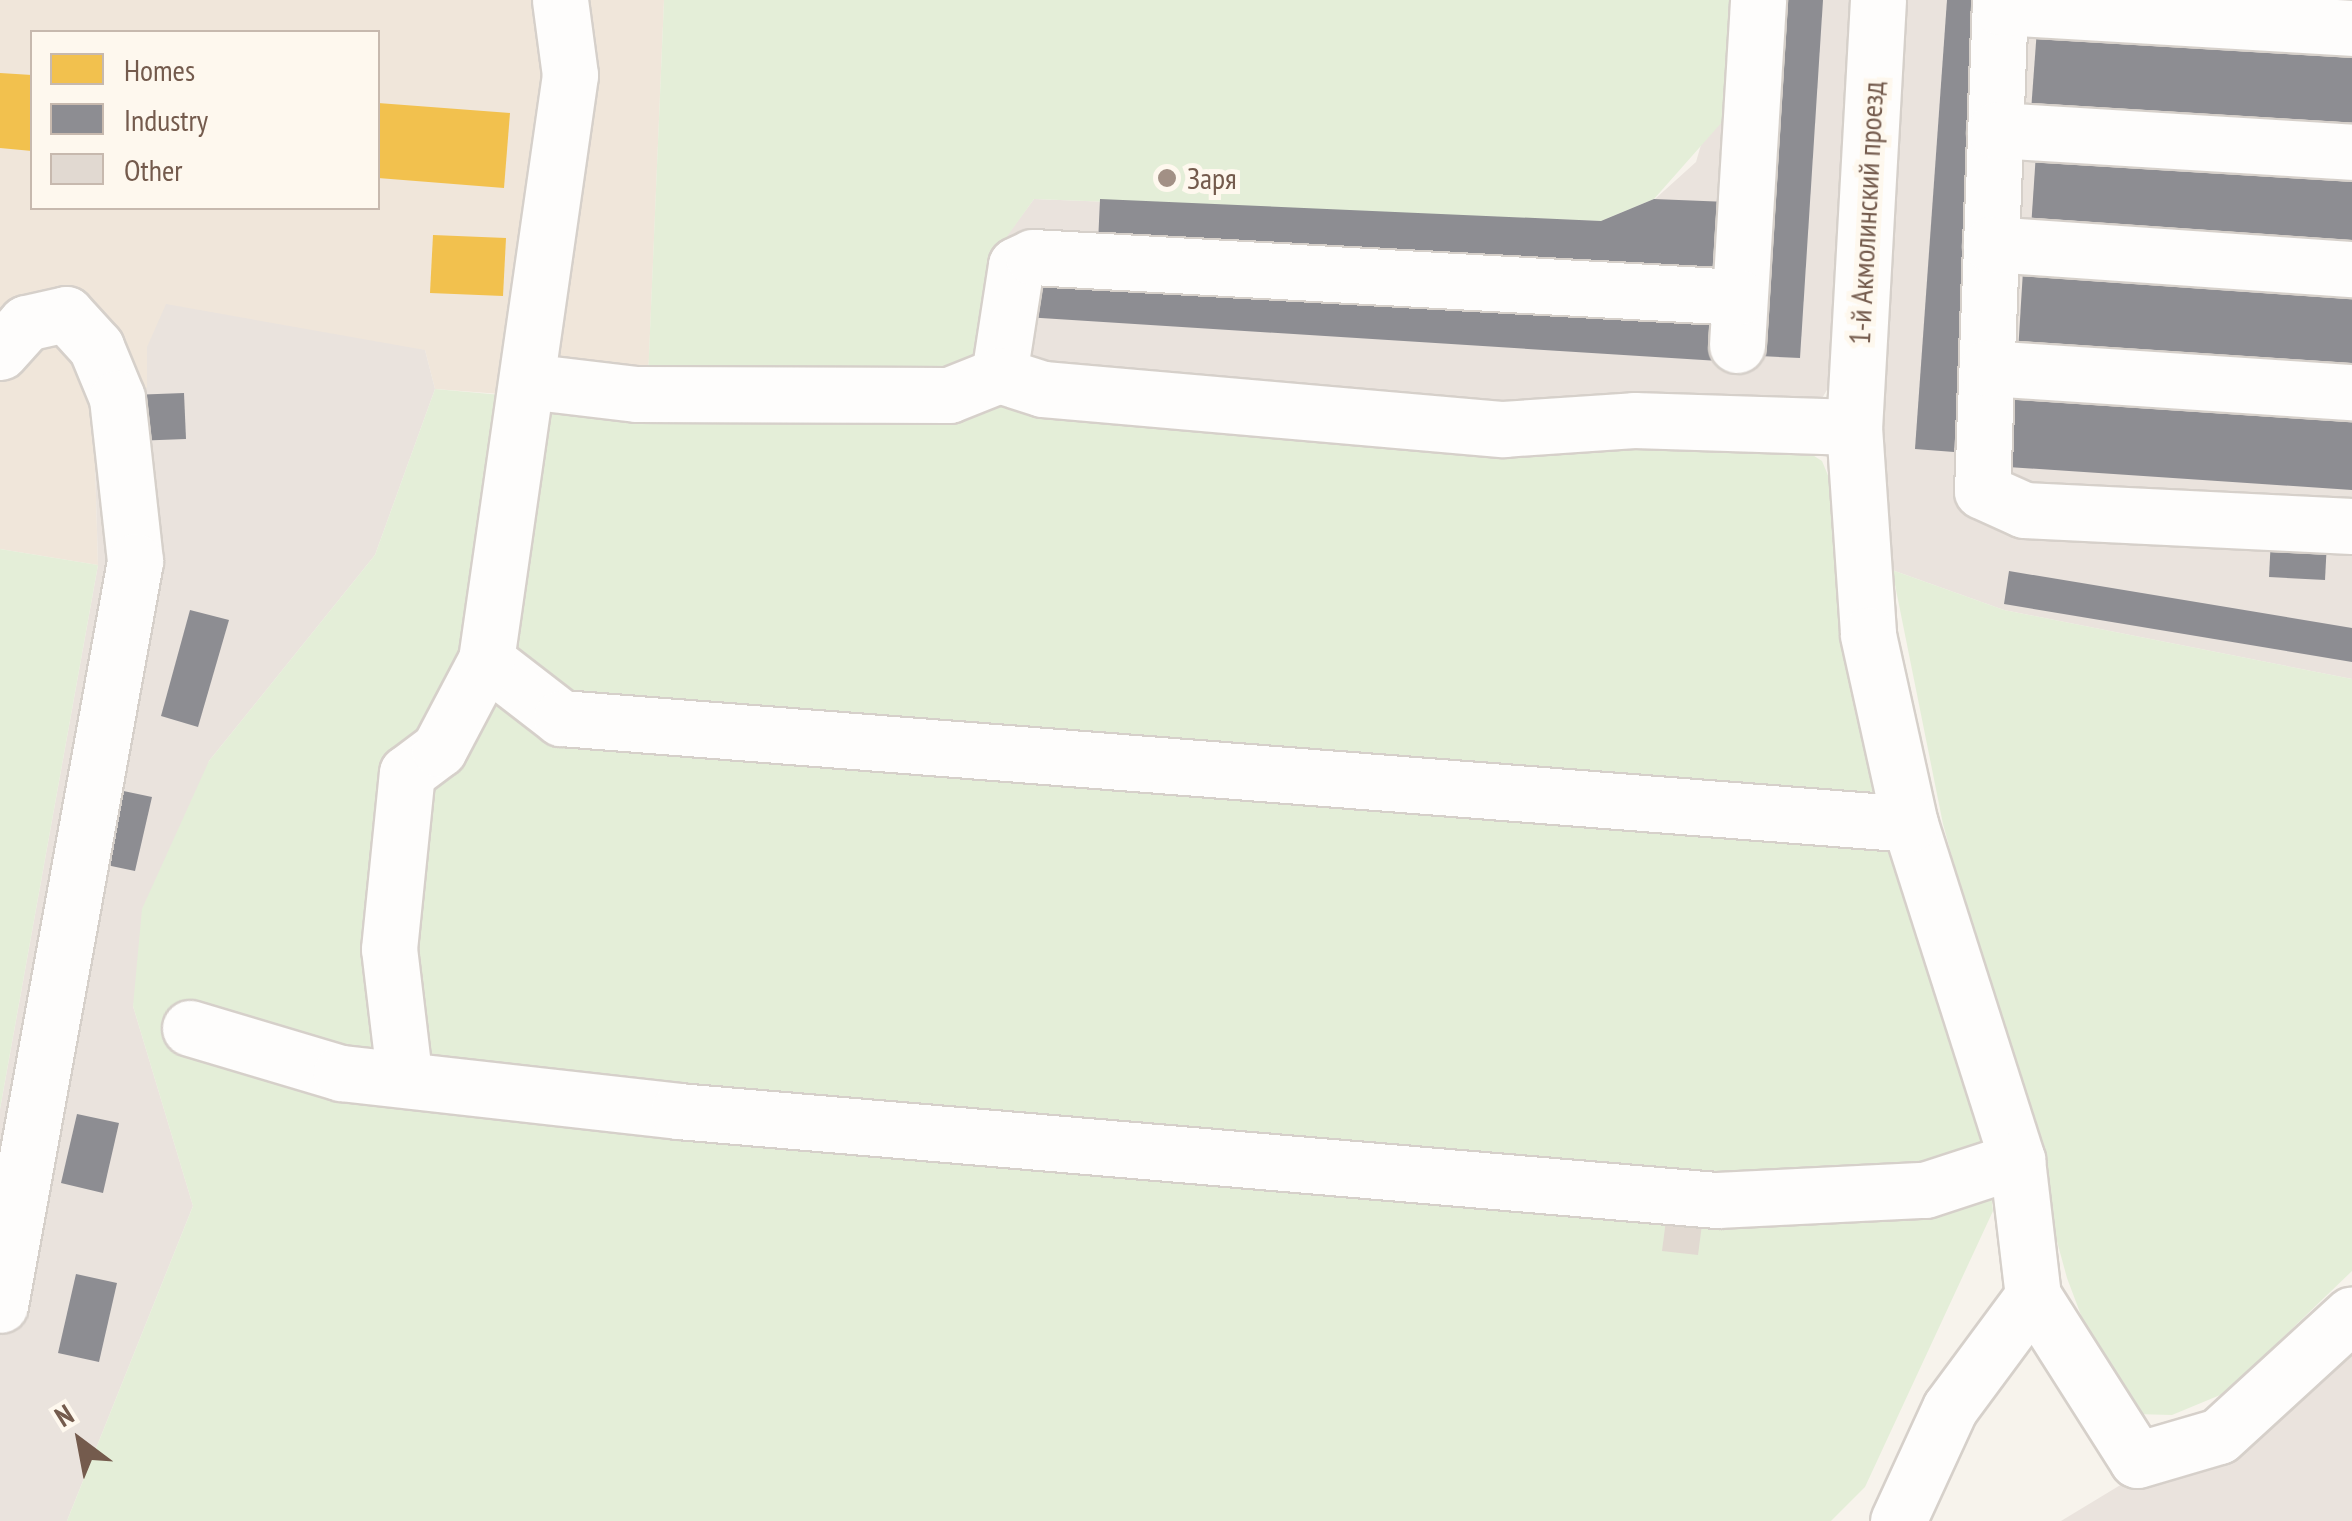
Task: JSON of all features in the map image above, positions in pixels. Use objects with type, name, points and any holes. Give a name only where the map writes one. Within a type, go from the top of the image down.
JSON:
[{"type":"street","points":[[404,1074],[389,949],[407,773],[439,750],[486,660],[527,381],[537,257],[570,74],[560,0]]},
{"type":"street","points":[[999,376],[1009,288],[1016,264],[1033,257],[1737,321],[1758,0]]},
{"type":"street","name":"1-й Акмолинский проезд","points":[[1878,0],[1854,427],[1868,635],[1910,824],[2017,1160],[2033,1296]]},
{"type":"street","points":[[2352,28],[2000,4],[1982,491],[2024,510],[2352,526]]},
{"type":"street","points":[[1995,130],[2352,152]]},
{"type":"street","points":[[1992,244],[2352,269]]},
{"type":"street","points":[[0,352],[26,323],[66,314],[96,347],[117,398],[135,561],[12,1162],[0,1305]]},
{"type":"street","points":[[1987,368],[2352,392]]},
{"type":"street","points":[[527,381],[636,394],[949,394],[999,376],[1042,388],[1503,429],[1634,420],[1854,427]]},
{"type":"street","points":[[486,660],[561,718],[1910,824]]},
{"type":"street","points":[[190,1028],[342,1073],[404,1074],[961,1138],[1717,1200],[1925,1190],[2017,1160]]},
{"type":"street","points":[[1898,1521],[1950,1408],[2033,1296],[2138,1460],[2219,1436],[2352,1314]]},
{"type":"shaded area","points":[[0,0],[664,0],[647,405],[435,389],[425,350],[148,347],[147,388],[93,392],[98,565],[0,549]]},
{"type":"shaded area","points":[[1743,0],[1858,0],[1837,373],[1821,400],[1505,416],[1023,363],[997,249],[1034,199],[1601,221],[1655,199],[1696,162]]},
{"type":"shaded area","points":[[1899,0],[2352,0],[2352,679],[2004,610],[1892,570],[1874,440]]},
{"type":"shaded area","points":[[166,304],[425,350],[435,389],[375,555],[209,761],[133,1006],[193,1206],[67,1521],[0,1521],[0,1109],[98,565],[93,391],[147,388],[147,347]]},
{"type":"shaded area","points":[[2352,1333],[2352,1521],[2061,1521],[2330,1358]]},
{"type":"green space","name":"Заря","points":[[664,0],[1743,0],[1730,113],[1654,199],[1601,221],[1034,199],[998,249],[975,356],[952,379],[648,378]]},
{"type":"green space","points":[[435,389],[614,405],[991,395],[1786,438],[1822,461],[1842,509],[1983,1123],[1993,1211],[1865,1487],[1831,1521],[67,1521],[193,1206],[133,1006],[142,909],[209,761],[375,555]]},
{"type":"green space","points":[[0,549],[98,565],[0,1109]]},
{"type":"green space","points":[[1892,570],[2004,610],[2352,679],[2352,1271],[2225,1393],[2172,1415],[2135,1414],[2102,1371],[2067,1278],[1943,824]]},
{"type":"building: Homes","points":[[0,73],[30,75],[30,151],[0,148]]},
{"type":"building: Homes","points":[[380,103],[510,113],[504,188],[380,178]]},
{"type":"building: Homes","points":[[433,235],[506,238],[503,296],[430,293]]},
{"type":"building: Industry","points":[[1782,0],[1823,0],[1800,358],[1760,356]]},
{"type":"building: Industry","points":[[1947,0],[1986,0],[1954,452],[1915,449]]},
{"type":"building: Industry","points":[[2037,29],[2352,49],[2352,130],[2031,111]]},
{"type":"building: Industry","points":[[2036,153],[2352,171],[2352,249],[2031,228]]},
{"type":"building: Industry","points":[[1100,199],[1601,221],[1654,199],[1728,202],[1725,283],[1098,243]]},
{"type":"building: Industry","points":[[2023,271],[2352,293],[2352,374],[2018,352]]},
{"type":"building: Industry","points":[[1028,275],[1722,319],[1719,361],[1025,317]]},
{"type":"building: Industry","points":[[2014,386],[2352,409],[2352,490],[2008,467]]},
{"type":"building: Industry","points":[[184,393],[186,439],[133,441],[131,395]]},
{"type":"building: Industry","points":[[2271,538],[2327,541],[2325,580],[2269,577]]},
{"type":"building: Industry","points":[[2009,571],[2352,628],[2352,662],[2004,604]]},
{"type":"building: Industry","points":[[190,610],[229,620],[198,727],[161,716]]},
{"type":"building: Industry","points":[[114,789],[152,797],[135,871],[97,863]]},
{"type":"building: Industry","points":[[77,1114],[119,1123],[103,1193],[61,1183]]},
{"type":"building: Industry","points":[[76,1274],[117,1283],[99,1362],[58,1353]]},
{"type":"building: Other","points":[[1667,1212],[1703,1217],[1698,1255],[1662,1251]]},
{"type":"place","name":"Заря","points":[[1167,178]]}]
